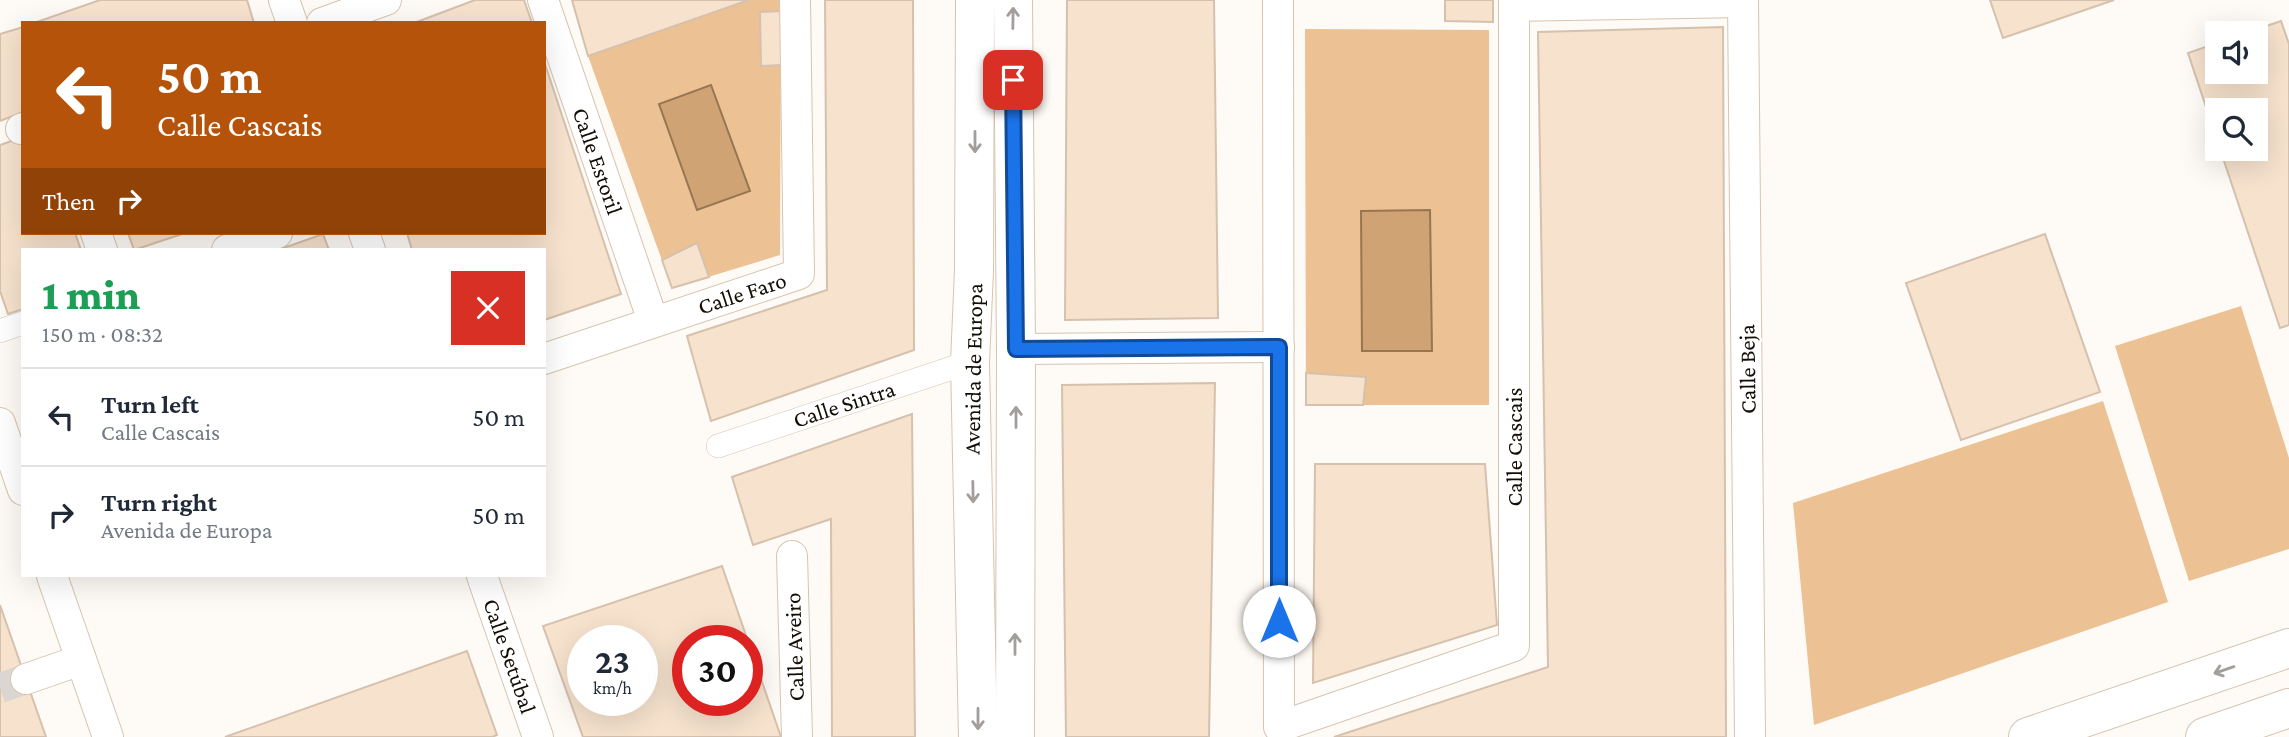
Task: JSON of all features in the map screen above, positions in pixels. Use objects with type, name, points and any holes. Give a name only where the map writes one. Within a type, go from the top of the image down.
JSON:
[{"type":"main road","name":"Avenida de Europa","points":[[975,0],[974,270],[970,362],[978,737]]},
{"type":"main road","name":"Avenida de Europa","points":[[1013,0],[1015,737]]},
{"type":"main road","points":[[2028,737],[2289,648]]},
{"type":"main road","points":[[2205,737],[2289,708]]},
{"type":"street","points":[[284,0],[291,21]]},
{"type":"street","points":[[328,21],[386,0]]},
{"type":"street","name":"Calle Estoril","points":[[543,0],[653,321]]},
{"type":"street","name":"Calle Faro","points":[[546,358],[799,274],[795,0]]},
{"type":"street","name":"Calle Cascais","points":[[1278,0],[1280,732],[1514,646],[1514,3]]},
{"type":"street","points":[[1514,3],[1743,1]]},
{"type":"street","name":"Calle Beja","points":[[1743,1],[1750,737]]},
{"type":"street","points":[[233,248],[271,235]]},
{"type":"street","points":[[0,331],[21,324]]},
{"type":"street","points":[[1016,349],[1279,347]]},
{"type":"street","name":"Calle Sintra","points":[[718,446],[970,362]]},
{"type":"street","points":[[0,423],[21,484]]},
{"type":"street","name":"Calle Aveiro","points":[[792,556],[797,737]]},
{"type":"street","points":[[52,577],[108,737]]},
{"type":"street","name":"Calle Setúbal","points":[[482,577],[538,737]]},
{"type":"street","points":[[26,679],[82,660]]},
{"type":"shaded area","points":[[749,0],[781,0],[780,255],[672,288],[588,56]]},
{"type":"shaded area","points":[[1305,29],[1489,30],[1489,405],[1306,405]]},
{"type":"shaded area","points":[[711,85],[750,191],[697,210],[659,104]]},
{"type":"shaded area","points":[[1430,210],[1432,351],[1362,351],[1361,211]]},
{"type":"shaded area","points":[[2241,306],[2289,458],[2289,549],[2189,581],[2115,346]]},
{"type":"shaded area","points":[[2103,401],[2168,602],[1814,725],[1793,503]]},
{"type":"building","points":[[100,0],[247,0],[253,21],[40,21]]},
{"type":"building","points":[[475,0],[524,0],[531,21],[419,21]]},
{"type":"building","points":[[572,0],[749,0],[588,56]]},
{"type":"building","points":[[825,0],[913,0],[914,350],[711,421],[687,336],[827,290]]},
{"type":"building","points":[[1067,0],[1214,0],[1218,318],[1065,320]]},
{"type":"building","points":[[1445,0],[1493,0],[1493,22],[1445,21]]},
{"type":"building","points":[[1990,0],[2114,0],[2003,38]]},
{"type":"building","points":[[781,11],[781,65],[761,66],[760,12]]},
{"type":"building","points":[[2281,21],[2289,44],[2289,325],[2280,328],[2224,161],[2268,161],[2268,98],[2205,98],[2205,104],[2188,53],[2205,47],[2205,84],[2268,84],[2268,25]]},
{"type":"building","points":[[1723,27],[1726,737],[1334,737],[1548,667],[1538,32]]},
{"type":"building","points":[[21,28],[21,113],[0,121],[0,34]]},
{"type":"building","points":[[546,67],[621,294],[546,319],[546,248],[411,248],[408,235],[546,235]]},
{"type":"building","points":[[21,138],[21,235],[76,235],[80,248],[21,248],[21,310],[8,314],[0,291],[0,145]]},
{"type":"building","points":[[2045,234],[2100,392],[1961,440],[1906,283]]},
{"type":"building","points":[[129,235],[179,235],[140,248],[133,248]]},
{"type":"building","points":[[323,235],[328,248],[284,248]]},
{"type":"building","points":[[697,243],[709,277],[672,288],[662,260]]},
{"type":"building","points":[[1306,373],[1366,377],[1363,405],[1306,405]]},
{"type":"building","points":[[1215,383],[1209,737],[1066,737],[1062,385]]},
{"type":"building","points":[[912,414],[915,737],[832,737],[831,519],[753,545],[732,477]]},
{"type":"building","points":[[1315,464],[1485,464],[1497,625],[1313,683]]},
{"type":"building","points":[[722,566],[742,625],[672,625],[672,716],[763,716],[763,685],[781,737],[583,737],[575,716],[658,716],[658,625],[567,625],[567,693],[543,626]]},
{"type":"building","points":[[0,605],[46,737],[0,737]]},
{"type":"building","points":[[467,651],[497,735],[492,737],[225,737]]},
{"type":"tunnel","points":[[0,688],[26,679]]},
{"type":"route","points":[[1013,80],[1016,349],[1279,347],[1279,621]]}]
